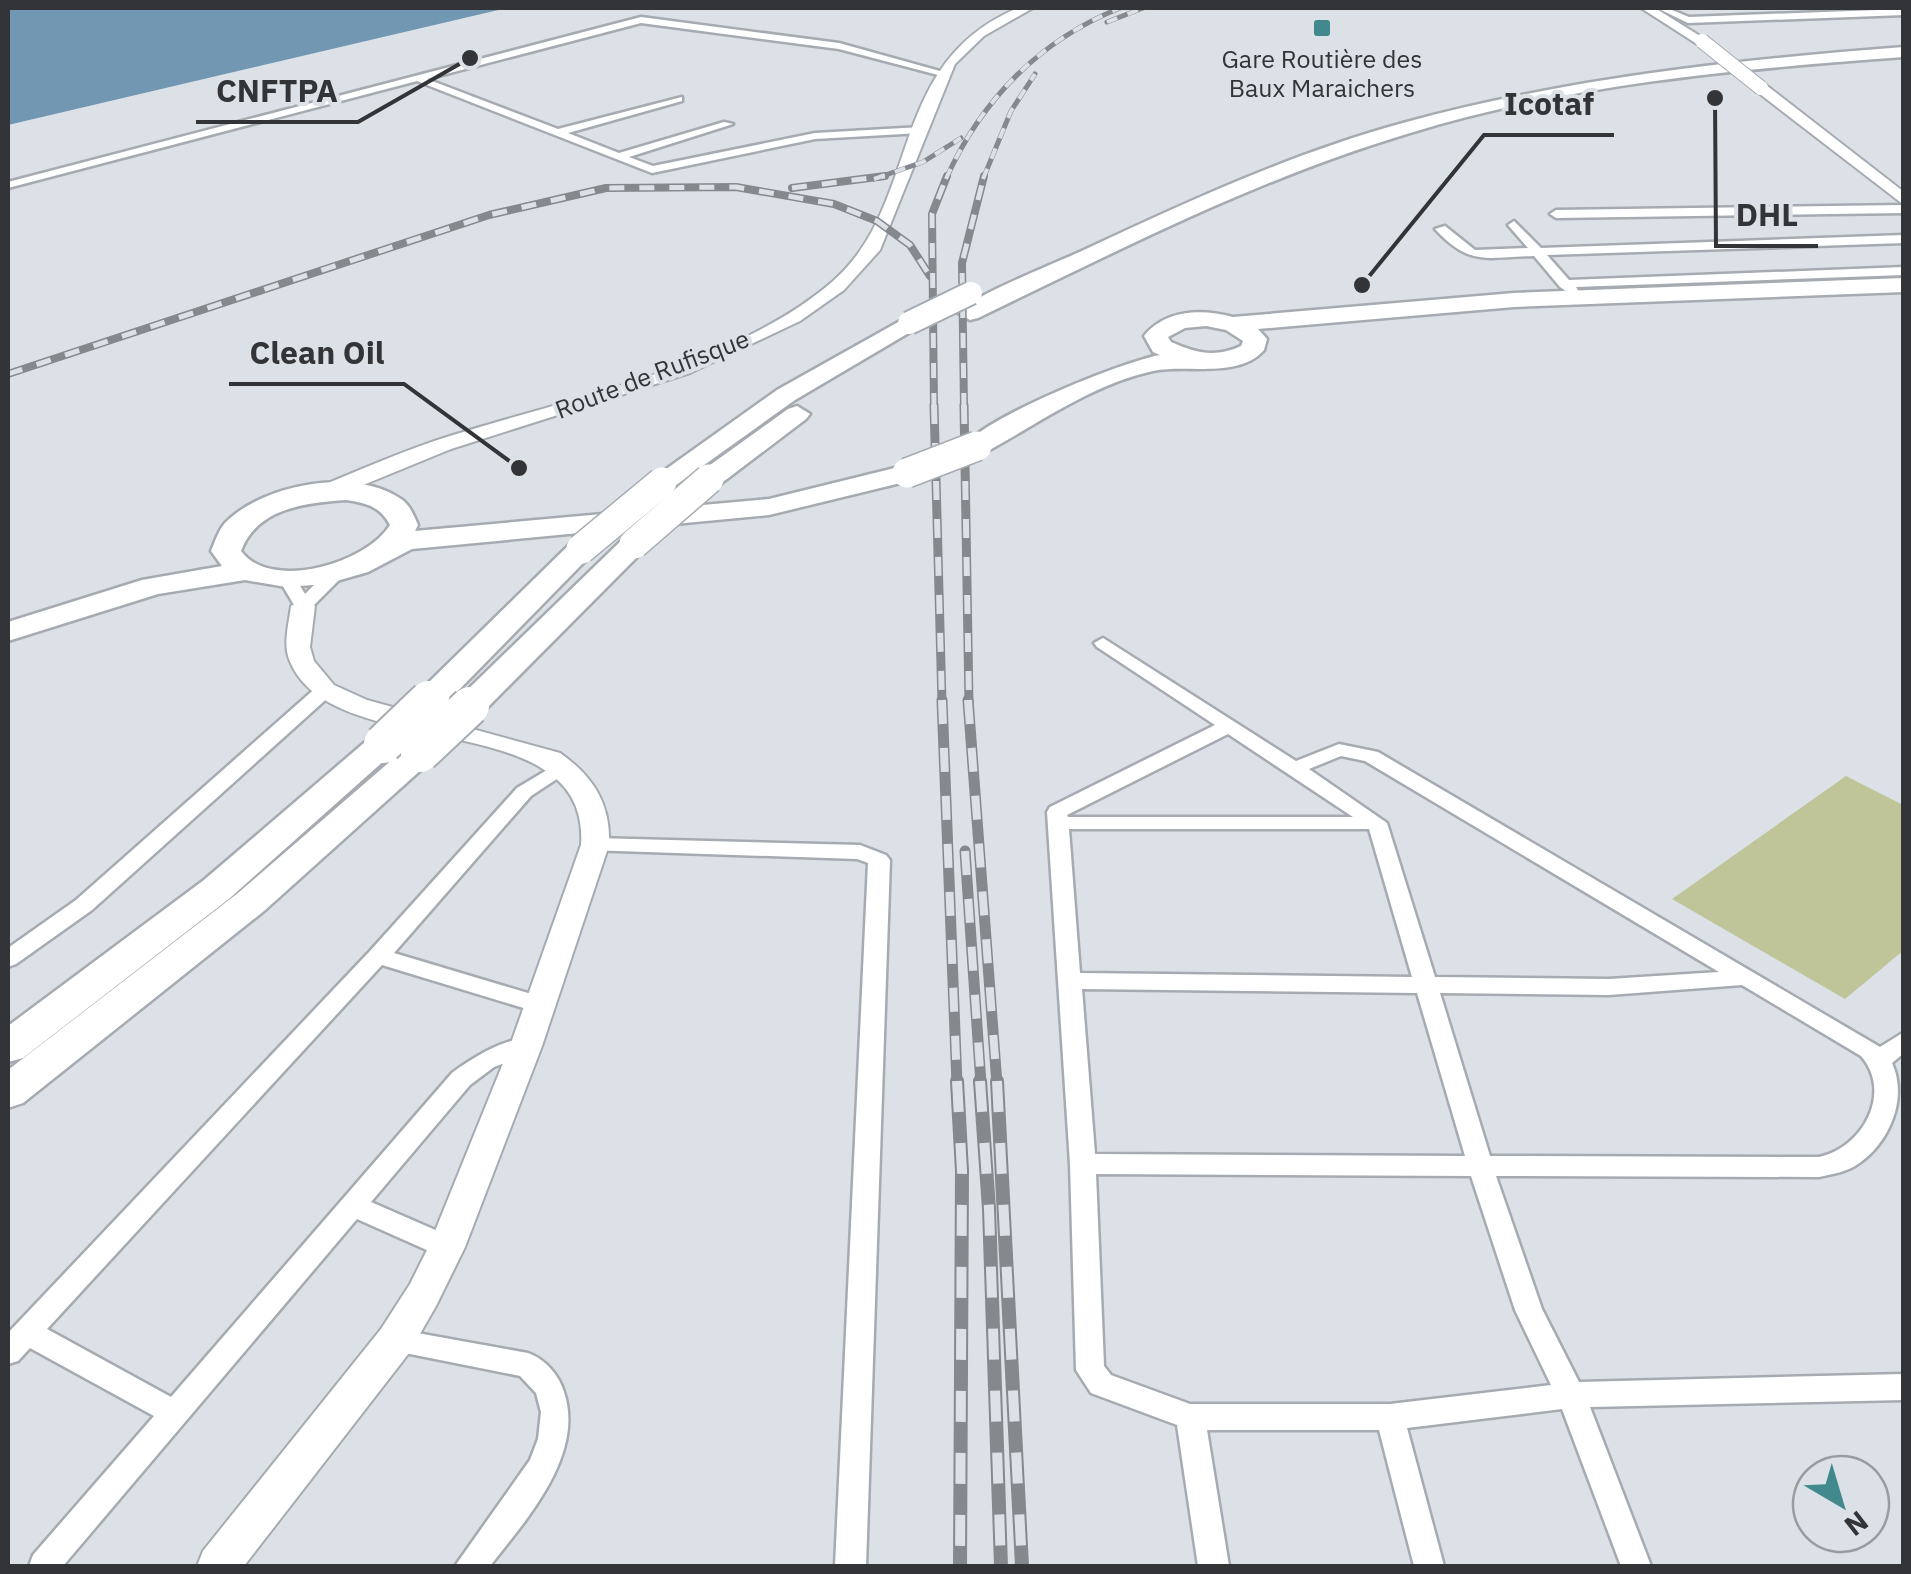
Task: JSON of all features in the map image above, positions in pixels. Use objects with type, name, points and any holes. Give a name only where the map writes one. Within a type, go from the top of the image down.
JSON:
[{"type":"highway","points":[[8,1047],[217,889],[383,744],[582,549],[662,482],[772,404],[1219,179],[1356,131],[1603,76],[1737,58],[1904,44]]},
{"type":"highway","points":[[971,303],[1236,189],[1388,134],[1507,104],[1614,83],[1778,62],[1904,52]]},
{"type":"highway","points":[[975,439],[1040,394],[1156,342],[1160,330],[1181,321],[1234,324],[1571,290],[1904,284]]},
{"type":"highway","points":[[392,545],[467,531],[769,507],[908,466],[1113,376],[1150,364],[1227,360],[1252,350],[1256,343],[1313,326],[1429,315],[1904,293]]},
{"type":"highway","points":[[1234,324],[1252,334],[1256,343]]},
{"type":"highway","points":[[8,1092],[250,902],[420,753],[634,544],[709,479],[910,334]]},
{"type":"highway","points":[[1156,342],[1168,352],[1190,359]]},
{"type":"highway","points":[[8,612],[154,571],[226,542],[234,528],[250,515],[285,500],[326,492],[356,493],[391,506],[461,516],[738,497],[908,466]]},
{"type":"highway","points":[[8,632],[153,586],[246,570],[286,578],[358,566],[392,545],[402,532],[391,506]]},
{"type":"highway","points":[[226,542],[229,558],[246,570]]},
{"type":"main road","name":"Route de Rufisque","points":[[326,492],[411,457],[607,396],[710,358],[821,299],[854,272],[872,250],[942,73],[966,43],[1026,8]]},
{"type":"main road","points":[[1647,8],[1708,37],[1761,88],[1904,200]]},
{"type":"main road","points":[[391,506],[392,474],[411,457]]},
{"type":"main road","points":[[218,1566],[395,1341],[447,1247],[526,1046],[594,845],[598,822],[587,793],[550,759],[358,706],[325,690],[302,662],[298,646],[303,606]]},
{"type":"street","points":[[1661,8],[1708,37]]},
{"type":"street","points":[[1764,8],[1812,8]]},
{"type":"street","points":[[1683,20],[1904,12]]},
{"type":"street","points":[[8,184],[642,20],[840,46],[942,73]]},
{"type":"street","points":[[414,77],[652,170],[814,136],[921,130]]},
{"type":"street","points":[[557,133],[678,99]]},
{"type":"street","points":[[618,156],[728,124]]},
{"type":"street","points":[[1556,214],[1904,209]]},
{"type":"street","points":[[1816,210],[1828,221]]},
{"type":"street","points":[[1514,225],[1571,290]]},
{"type":"street","points":[[1441,230],[1470,254],[1904,239]]},
{"type":"street","points":[[1840,231],[1852,241]]},
{"type":"street","points":[[1625,250],[1660,286],[1904,271]]},
{"type":"street","points":[[286,578],[303,606],[336,572]]},
{"type":"street","points":[[1103,643],[1377,823],[1481,1168],[1529,1310],[1571,1395],[1636,1566]]},
{"type":"street","points":[[8,960],[84,905],[325,690]]},
{"type":"street","points":[[1230,726],[1057,812],[1083,1164],[1090,1370],[1101,1384],[1190,1417],[1390,1417],[1571,1395],[1904,1387]]},
{"type":"street","points":[[1083,1164],[1792,1168],[1845,1160],[1862,1146],[1880,1119],[1888,1090],[1887,1072],[1880,1059],[1371,756],[1339,750],[1294,768]]},
{"type":"street","points":[[176,1414],[17,1342],[378,956],[524,792],[562,767]]},
{"type":"street","points":[[1058,824],[1377,823]]},
{"type":"street","points":[[594,845],[860,852],[880,860],[851,1566]]},
{"type":"street","points":[[378,956],[540,1005]]},
{"type":"street","points":[[1070,981],[1609,987],[1742,978]]},
{"type":"street","points":[[1880,1059],[1904,1040]]},
{"type":"street","points":[[44,1566],[461,1080],[486,1061],[526,1046]]},
{"type":"street","points":[[355,1207],[447,1247]]},
{"type":"street","points":[[395,1341],[528,1365],[544,1376],[555,1397],[557,1421],[549,1452],[519,1504],[471,1566]]},
{"type":"street","points":[[1190,1417],[1213,1566]]},
{"type":"street","points":[[1390,1417],[1429,1566]]},
{"type":"green space","points":[[1846,776],[1903,805],[1904,950],[1845,999],[1672,899]]},
{"type":"water","points":[[8,8],[507,8],[8,125]]},
{"type":"railway","points":[[946,179],[977,123],[1016,76],[1064,37],[1120,8]]},
{"type":"railway","points":[[1107,22],[1143,8]]},
{"type":"railway","points":[[984,177],[1011,111],[1035,74]]},
{"type":"railway","points":[[881,176],[923,162],[961,138]]},
{"type":"railway","points":[[792,188],[881,176]]},
{"type":"railway","points":[[874,179],[881,176]]},
{"type":"railway","points":[[934,408],[932,214],[947,176]]},
{"type":"railway","points":[[964,408],[962,263],[984,177]]},
{"type":"railway","points":[[8,374],[489,215],[606,188],[736,187],[834,204],[877,221],[910,245],[930,276]]},
{"type":"railway","points":[[934,405],[942,703]]},
{"type":"railway","points":[[964,405],[969,703]]},
{"type":"railway","points":[[942,700],[957,1084]]},
{"type":"railway","points":[[968,700],[997,1084]]},
{"type":"railway","points":[[965,851],[981,1084]]},
{"type":"railway","points":[[957,1081],[962,1171],[960,1566]]},
{"type":"railway","points":[[980,1081],[989,1209],[1001,1566]]},
{"type":"railway","points":[[997,1081],[1022,1566]]},
{"type":"place","name":"Gare Routière des Baux Maraichers","points":[[1322,28]]},
{"type":"place","name":"CNFTPA","points":[[470,58]]},
{"type":"place","name":"DHL","points":[[1715,98]]},
{"type":"place","name":"Icotaf","points":[[1362,285]]},
{"type":"place","name":"Clean Oil","points":[[519,468]]}]
